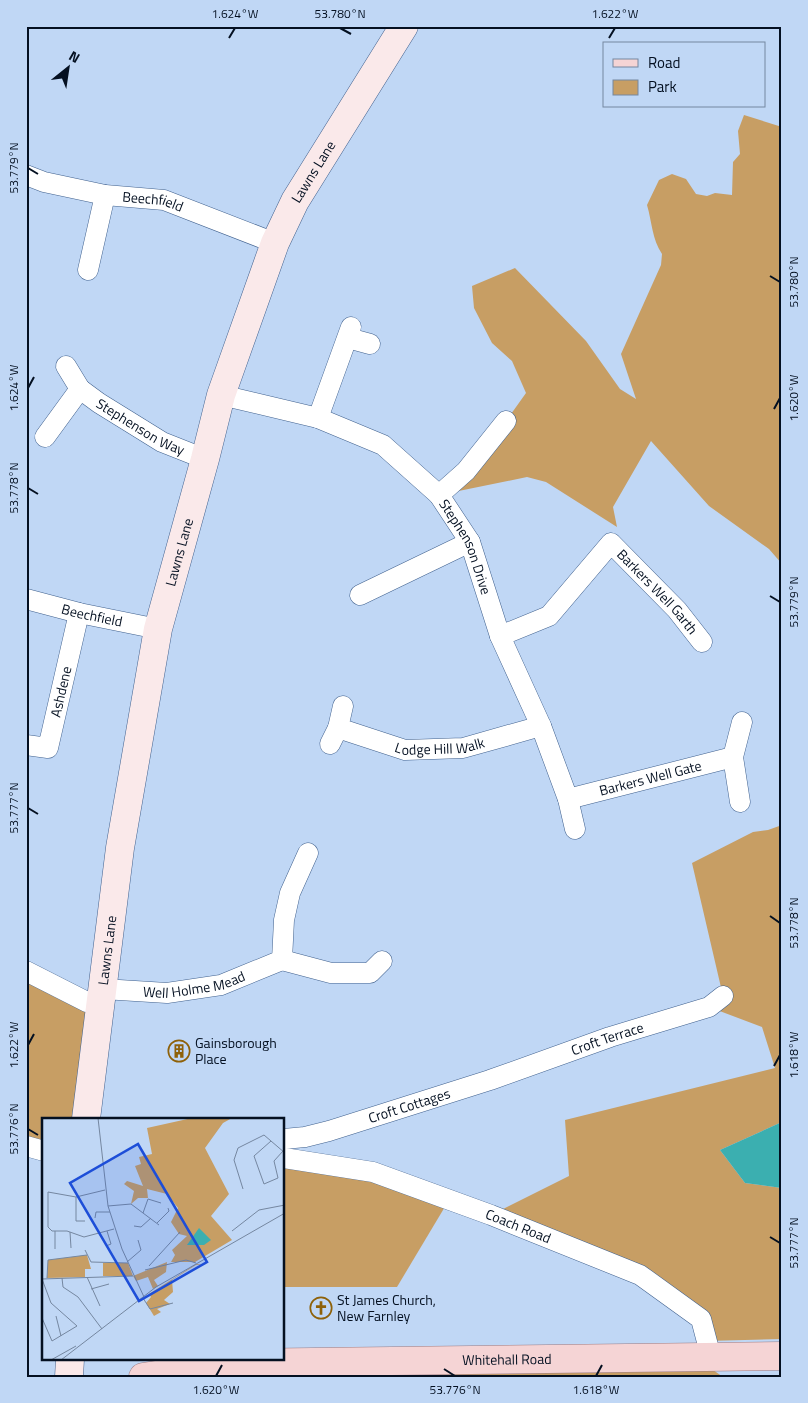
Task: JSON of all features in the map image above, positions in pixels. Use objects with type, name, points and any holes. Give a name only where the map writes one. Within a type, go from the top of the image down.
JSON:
[{"type":"main road","name":"Whitehall Road","points":[[143,1377],[232,1363],[782,1356]]},
{"type":"street","name":"Lawns Lane","points":[[86,1118],[120,848],[158,629],[221,395],[275,243],[295,201],[404,26]]},
{"type":"street","name":"Beechfield","points":[[26,174],[44,182],[105,195],[164,200],[275,243]]},
{"type":"street","points":[[88,270],[105,195]]},
{"type":"street","points":[[318,418],[350,332],[370,344]]},
{"type":"street","name":"Stephenson Way","points":[[66,366],[80,389],[99,403],[162,442],[205,459]]},
{"type":"street","points":[[45,437],[80,389]]},
{"type":"street","name":"Stephenson Drive","points":[[221,395],[318,418],[383,445],[439,495],[470,542],[500,636],[541,726],[568,799],[575,829]]},
{"type":"street","points":[[439,495],[466,471],[506,421]]},
{"type":"street","points":[[360,595],[470,542]]},
{"type":"street","name":"Barkers Well Garth","points":[[500,636],[549,616],[611,543],[677,610],[702,642]]},
{"type":"street","name":"Beechfield","points":[[26,599],[158,629]]},
{"type":"street","name":"Ashdene","points":[[26,745],[48,748],[79,612]]},
{"type":"street","name":"Lodge Hill Walk","points":[[343,706],[334,736],[405,750],[463,748],[541,726]]},
{"type":"street","points":[[740,802],[733,757],[742,722]]},
{"type":"street","name":"Barkers Well Gate","points":[[568,799],[733,757]]},
{"type":"street","points":[[308,853],[290,893],[284,920],[282,960],[331,973],[370,974],[382,961]]},
{"type":"street","name":"Well Holme Mead","points":[[26,971],[87,1002],[102,996],[167,993],[221,985],[282,960]]},
{"type":"street","name":"Croft Terrace","points":[[490,1080],[610,1037],[709,1007],[723,996]]},
{"type":"street","name":"Croft Cottages","points":[[285,1139],[304,1137],[329,1130],[490,1080]]},
{"type":"street","points":[[26,1146],[42,1150]]},
{"type":"street","name":"Coach Road","points":[[285,1158],[373,1172],[506,1220],[640,1275],[701,1320],[710,1357]]},
{"type":"street","points":[[69,1377],[70,1360]]},
{"type":"green space","points":[[744,115],[782,127],[782,564],[769,549],[709,506],[651,441],[613,507],[617,527],[546,482],[527,477],[439,495],[506,421],[526,393],[512,361],[492,343],[474,308],[472,286],[515,268],[586,341],[620,389],[636,399],[621,354],[661,265],[662,254],[654,236],[647,205],[659,180],[672,174],[686,179],[696,194],[707,196],[715,193],[732,195],[733,162],[740,154],[738,131]]},
{"type":"green space","points":[[782,825],[782,1122],[720,1150],[745,1183],[782,1188],[782,1339],[706,1341],[701,1319],[640,1275],[491,1215],[569,1176],[565,1120],[775,1068],[762,1027],[709,1007],[723,996],[692,863],[753,832],[768,830]]},
{"type":"green space","points":[[26,971],[87,1002],[86,1118],[42,1118],[42,1150],[26,1146]]},
{"type":"green space","points":[[285,1158],[449,1200],[397,1287],[285,1287]]},
{"type":"green space","points":[[706,1365],[723,1377],[237,1377],[241,1376]]},
{"type":"shaded area","points":[[782,1122],[782,1188],[745,1183],[720,1150]]},
{"type":"place","name":"Gainsborough Place","points":[[179,1051]]},
{"type":"place","name":"St James Church, New Farnley","points":[[321,1308]]}]
